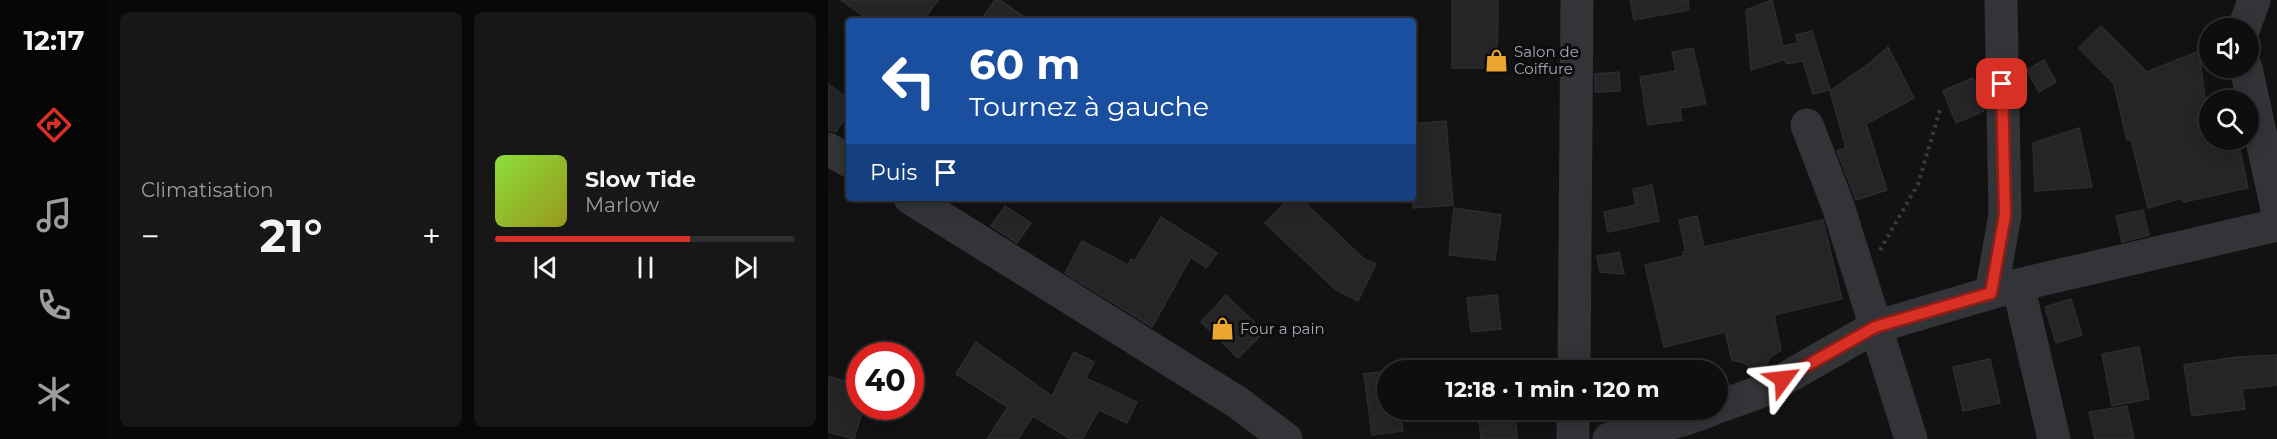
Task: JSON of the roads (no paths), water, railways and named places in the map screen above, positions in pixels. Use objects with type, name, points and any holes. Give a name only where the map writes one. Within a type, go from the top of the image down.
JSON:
[{"type":"street","points":[[1574,360],[1577,0]]},
{"type":"street","points":[[2001,0],[2005,289],[2054,439]]},
{"type":"street","points":[[2231,0],[2235,18]]},
{"type":"street","points":[[2248,18],[2254,0]]},
{"type":"street","points":[[2248,78],[2277,209]]},
{"type":"street","points":[[1807,125],[1838,206],[1911,439]]},
{"type":"street","points":[[828,148],[846,159]]},
{"type":"street","points":[[915,201],[1237,402],[1286,439]]},
{"type":"street","points":[[1728,403],[1765,390],[1875,327],[2005,289],[2277,225]]},
{"type":"street","points":[[1573,420],[1573,439]]},
{"type":"street","points":[[1609,439],[1682,420]]},
{"type":"place","name":"Salon de Coiffure","points":[[1496,61]]},
{"type":"place","name":"Four a pain","points":[[1222,329]]}]
